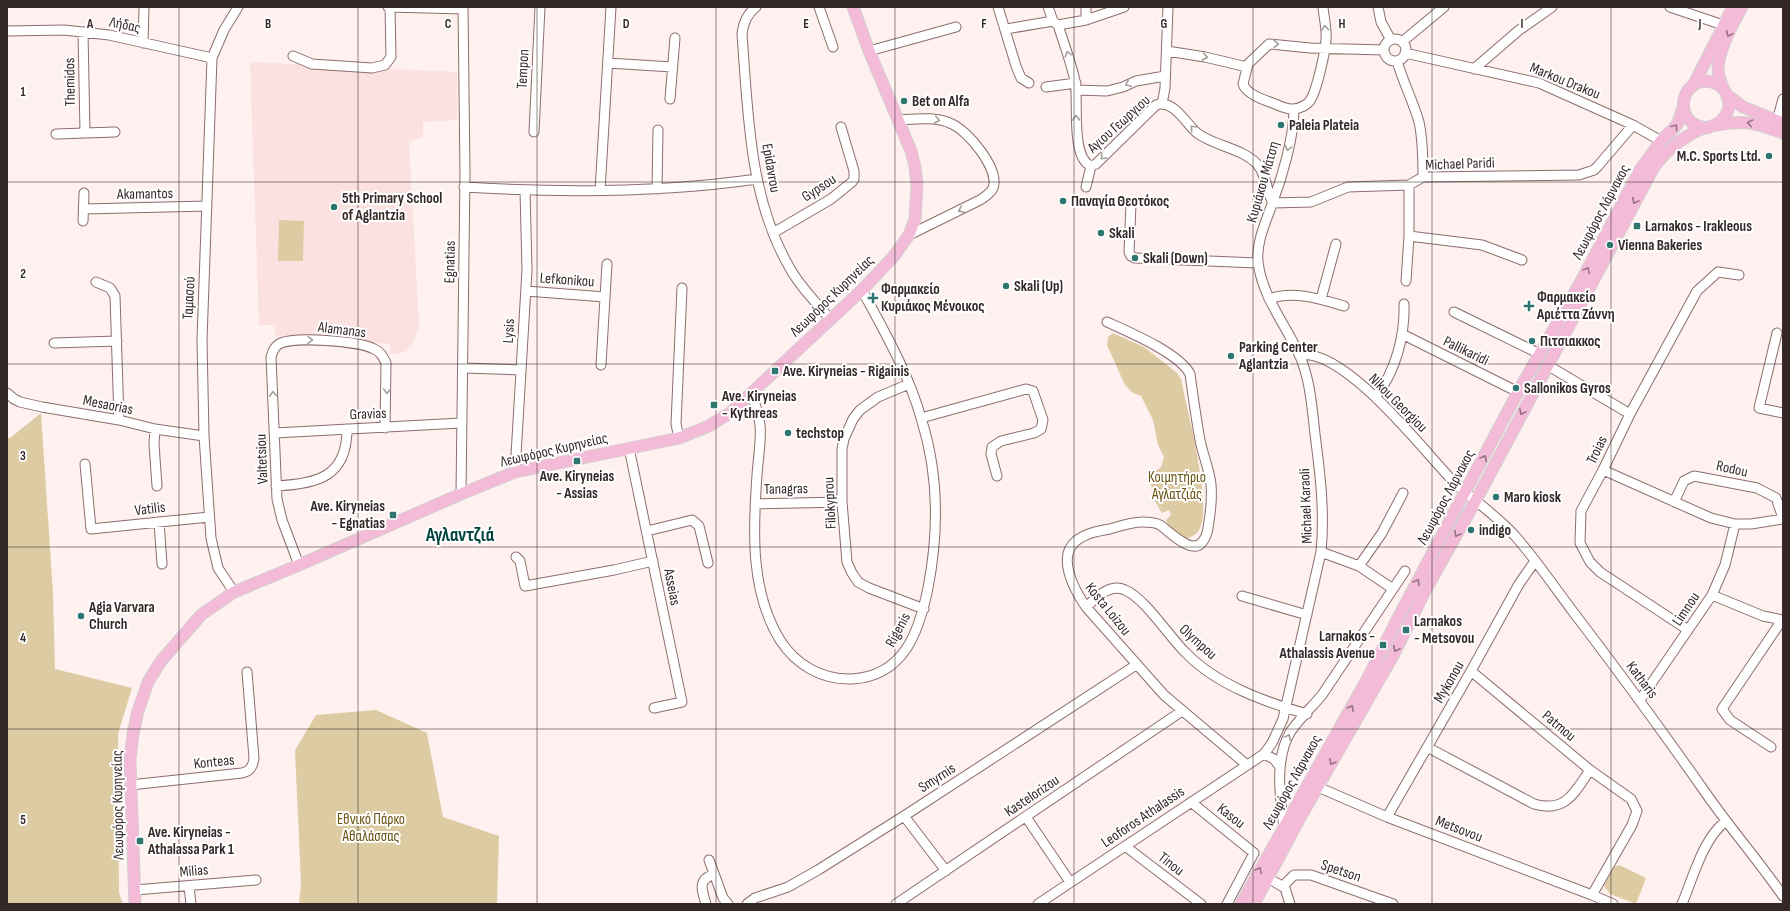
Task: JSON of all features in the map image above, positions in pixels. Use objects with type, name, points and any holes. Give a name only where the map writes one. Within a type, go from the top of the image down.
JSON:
[{"type":"main road","name":"Λεωφόρος Κυρηνείας","points":[[135,904],[130,759],[138,711],[148,682],[161,661],[174,644],[201,615],[234,592],[515,472],[679,438],[709,426],[730,413],[751,395],[862,290],[894,256],[909,234],[915,219],[917,185],[915,167],[853,7]]},
{"type":"main road","name":"Λεωφόρος Λάρνακος","points":[[1240,904],[1370,674],[1399,616],[1518,392],[1579,285],[1642,166],[1660,141],[1677,125],[1683,108],[1685,96],[1693,86],[1704,66],[1722,25],[1733,7]]},
{"type":"main road","name":"Λεωφόρος Λάρνακος","points":[[1254,904],[1318,787],[1394,654],[1425,591],[1476,500],[1654,167],[1662,156],[1676,144],[1698,131],[1722,121],[1727,114],[1729,102],[1719,76],[1719,59],[1729,33],[1742,7]]},
{"type":"main road","points":[[1693,86],[1698,83],[1708,82],[1716,84],[1743,107],[1780,122]]},
{"type":"main road","points":[[1683,108],[1686,117],[1693,124],[1712,126],[1735,121],[1747,122],[1783,133]]},
{"type":"street","points":[[143,43],[144,7]]},
{"type":"street","name":"Ταμασού","points":[[234,592],[218,568],[212,545],[204,436],[202,340],[212,58],[224,30],[238,7]]},
{"type":"street","points":[[293,56],[312,64],[372,68],[385,65],[391,57],[389,7],[463,8]]},
{"type":"street","name":"Tempon","points":[[534,132],[540,7]]},
{"type":"street","points":[[600,191],[611,7]]},
{"type":"street","name":"Epidavrou","points":[[756,7],[751,11],[745,22],[742,34],[757,179],[773,233],[791,270],[830,319]]},
{"type":"street","points":[[819,7],[833,47]]},
{"type":"street","points":[[998,7],[1006,29],[1012,56],[1019,74],[1024,81],[1029,83]]},
{"type":"street","points":[[1048,7],[1055,23],[1076,86],[1077,139],[1085,162],[1091,166]]},
{"type":"street","points":[[1086,7],[1086,20]]},
{"type":"street","points":[[1006,29],[1086,20],[1124,7]]},
{"type":"street","points":[[1168,7],[1165,76],[1162,104],[1172,108],[1204,138],[1226,146],[1258,165],[1267,183],[1269,196],[1273,204]]},
{"type":"street","points":[[1323,7],[1326,39],[1325,49],[1314,93],[1310,101],[1303,106],[1294,109],[1265,100],[1248,91],[1243,84],[1247,67],[1269,44],[1272,43],[1325,49],[1384,50]]},
{"type":"street","points":[[1378,7],[1381,22],[1391,40]]},
{"type":"street","points":[[1402,42],[1444,7]]},
{"type":"street","points":[[1474,69],[1518,31],[1552,7]]},
{"type":"street","points":[[1670,7],[1722,25]]},
{"type":"street","name":"Egnatias","points":[[461,494],[464,187],[463,8]]},
{"type":"street","points":[[869,51],[956,27]]},
{"type":"street","name":"Λήδας","points":[[7,31],[83,32],[109,35],[212,58]]},
{"type":"street","name":"Themidos","points":[[83,32],[85,132]]},
{"type":"street","points":[[670,99],[675,38]]},
{"type":"street","points":[[1396,39],[1402,42],[1406,47],[1402,58],[1397,61],[1388,58],[1384,50],[1386,43],[1396,39]]},
{"type":"street","points":[[1166,51],[1205,57],[1247,67]]},
{"type":"street","name":"Markou Drakou","points":[[1405,53],[1539,83],[1632,125],[1660,141]]},
{"type":"street","points":[[1397,61],[1402,79],[1419,122],[1422,136],[1423,177]]},
{"type":"street","points":[[608,63],[672,67]]},
{"type":"street","points":[[1046,87],[1076,86],[1107,90],[1123,87],[1136,81],[1165,76]]},
{"type":"street","points":[[1780,122],[1783,99]]},
{"type":"street","name":"Αγιου Γεωργιου","points":[[1086,187],[1091,166],[1096,164],[1156,105],[1162,104]]},
{"type":"street","name":"Κυριάκου Μάτση","points":[[1258,262],[1260,242],[1273,204],[1290,141],[1294,119],[1294,109]]},
{"type":"street","points":[[898,120],[931,118],[951,123],[960,128],[974,142],[989,165],[994,177],[993,188],[980,200],[909,234]]},
{"type":"street","name":"Michael Paridi","points":[[1273,204],[1311,202],[1348,187],[1410,185],[1423,177],[1579,175],[1594,170],[1632,125]]},
{"type":"street","name":"Gypsou","points":[[773,233],[831,199],[852,182],[854,171],[841,128]]},
{"type":"street","points":[[657,189],[658,130]]},
{"type":"street","points":[[56,134],[115,132]]},
{"type":"street","points":[[464,187],[525,191],[600,191],[711,186],[757,179]]},
{"type":"street","points":[[1406,281],[1410,185]]},
{"type":"street","name":"Lysis","points":[[515,472],[527,270],[525,191]]},
{"type":"street","points":[[83,221],[84,193]]},
{"type":"street","points":[[1131,204],[1129,252],[1135,258],[1159,260],[1258,262]]},
{"type":"street","name":"Akamantos","points":[[84,209],[207,206]]},
{"type":"street","points":[[1409,236],[1482,245],[1522,260]]},
{"type":"street","points":[[1321,299],[1336,244]]},
{"type":"street","name":"Michael Karaoli","points":[[1258,262],[1269,299],[1299,355],[1311,399],[1318,454],[1322,510],[1321,552],[1286,708],[1278,730],[1264,754]]},
{"type":"street","name":"Lefkonikou","points":[[601,365],[607,264]]},
{"type":"street","name":"Troias","points":[[1688,630],[1600,572],[1590,562],[1580,543],[1581,511],[1630,414],[1697,291],[1718,272],[1738,275]]},
{"type":"street","points":[[96,282],[113,290],[115,296],[120,420]]},
{"type":"street","points":[[679,438],[676,424],[682,288]]},
{"type":"street","name":"Rigenis","points":[[751,395],[760,415],[762,432],[755,504],[756,570],[767,612],[774,629],[788,651],[800,663],[822,675],[841,679],[863,678],[882,671],[892,664],[908,647],[916,632],[924,609],[936,535],[936,501],[932,460],[910,384],[862,290]]},
{"type":"street","name":"Lefkonikou","points":[[526,291],[605,298]]},
{"type":"street","points":[[1269,299],[1284,295],[1296,295],[1321,299],[1344,306]]},
{"type":"street","points":[[1376,396],[1392,368],[1402,334],[1404,304]]},
{"type":"street","points":[[1454,312],[1540,354]]},
{"type":"street","name":"Kosta Loizou","points":[[1107,322],[1179,360],[1186,366],[1190,374],[1200,441],[1211,485],[1211,503],[1207,533],[1203,542],[1196,546],[1177,539],[1160,525],[1141,521],[1090,533],[1076,541],[1070,547],[1068,554],[1069,572],[1075,591],[1086,607],[1136,665],[1182,711],[1247,765]]},
{"type":"street","points":[[1777,333],[1759,408],[1783,413]]},
{"type":"street","name":"Pallikaridi","points":[[1402,334],[1518,392]]},
{"type":"street","name":"Alamanas","points":[[273,348],[290,340],[347,343],[363,345],[375,349],[382,355],[386,363],[385,428]]},
{"type":"street","points":[[54,343],[117,341]]},
{"type":"street","name":"Valtetsiou","points":[[273,348],[271,357],[276,433],[276,486],[282,520],[299,565]]},
{"type":"street","name":"Nikou Georgiou","points":[[1299,355],[1310,354],[1320,357],[1376,396],[1453,481],[1466,492]]},
{"type":"street","points":[[1547,365],[1630,414]]},
{"type":"street","points":[[463,368],[521,370]]},
{"type":"street","name":"Filokyprou","points":[[910,384],[878,397],[860,410],[853,419],[844,438],[842,449],[842,502],[847,562],[852,574],[858,582],[869,588],[924,609]]},
{"type":"street","points":[[921,418],[1026,389],[1033,391],[1043,420],[1043,426],[1038,431],[1001,441],[992,447],[991,454],[997,476]]},
{"type":"street","name":"Mesaorias","points":[[8,394],[20,402],[42,407],[120,420],[155,429],[204,436]]},
{"type":"street","name":"Gravias","points":[[276,433],[461,423]]},
{"type":"street","points":[[155,429],[154,444],[157,486]]},
{"type":"street","points":[[276,486],[310,483],[326,476],[337,466],[343,454],[347,441],[347,429]]},
{"type":"street","name":"Asseias","points":[[629,448],[682,702],[654,708]]},
{"type":"street","name":"Vatilis","points":[[85,464],[90,529],[209,517]]},
{"type":"street","name":"Rodou","points":[[1603,470],[1674,502],[1711,518],[1734,524],[1751,524],[1783,519],[1776,498],[1757,488],[1706,477],[1694,476],[1684,481],[1674,502]]},
{"type":"street","name":"Katharis","points":[[1466,492],[1516,536],[1640,700],[1726,821],[1764,868],[1783,896]]},
{"type":"street","points":[[1359,566],[1382,533],[1403,493]]},
{"type":"street","name":"Tanagras","points":[[755,504],[842,502]]},
{"type":"street","points":[[647,531],[692,520],[700,526],[708,563]]},
{"type":"street","points":[[159,522],[162,564]]},
{"type":"street","name":"Limnou","points":[[1640,700],[1712,595],[1725,565],[1734,524]]},
{"type":"street","points":[[1321,552],[1359,566],[1393,589]]},
{"type":"street","points":[[516,557],[520,561],[525,586],[652,561]]},
{"type":"street","name":"Mykonou","points":[[1387,817],[1472,671],[1518,584],[1535,561]]},
{"type":"street","points":[[1284,828],[1281,806],[1280,767],[1289,736],[1298,722],[1307,714],[1326,689],[1405,571]]},
{"type":"street","name":"Olympou","points":[[1086,607],[1104,591],[1114,588],[1124,590],[1132,594],[1143,604],[1195,662],[1231,685],[1286,708],[1307,714]]},
{"type":"street","points":[[1712,595],[1763,616],[1783,620],[1722,710],[1730,720],[1771,747]]},
{"type":"street","points":[[1242,596],[1307,615]]},
{"type":"street","name":"Smyrnis","points":[[747,904],[755,898],[788,887],[818,870],[904,816],[1136,665]]},
{"type":"street","name":"Patmou","points":[[1472,671],[1590,770],[1631,799],[1637,812],[1592,894]]},
{"type":"street","name":"Konteas","points":[[130,785],[242,773],[248,771],[253,765],[254,758],[247,672]]},
{"type":"street","name":"Kastelorizou","points":[[896,904],[1026,818],[1182,711]]},
{"type":"street","points":[[1427,747],[1534,804],[1546,807],[1558,806],[1570,798],[1590,770]]},
{"type":"street","points":[[1264,754],[1274,759],[1280,767]]},
{"type":"street","name":"Leoforos Athalassis","points":[[1038,904],[1264,754]]},
{"type":"street","name":"Metsovou","points":[[1318,787],[1387,817],[1592,894],[1614,904]]},
{"type":"street","name":"Kasou","points":[[1191,802],[1254,853],[1227,904]]},
{"type":"street","points":[[904,816],[946,871]]},
{"type":"street","points":[[1026,818],[1070,882]]},
{"type":"street","points":[[1682,904],[1707,844],[1719,826],[1726,821]]},
{"type":"street","name":"Tinou","points":[[1125,846],[1201,904]]},
{"type":"street","points":[[709,860],[723,898],[728,904]]},
{"type":"street","points":[[706,904],[702,887],[706,877],[714,874]]},
{"type":"street","name":"Spetson","points":[[1283,886],[1294,875],[1311,875],[1393,904]]},
{"type":"street","points":[[1268,878],[1283,886],[1287,891],[1290,904]]},
{"type":"street","name":"Milias","points":[[135,890],[256,880]]},
{"type":"street","points":[[189,886],[191,904]]},
{"type":"shaded area","name":"5th Primary School of Aglantzia","points":[[250,62],[457,72],[457,120],[423,122],[423,137],[409,142],[419,326],[412,345],[406,351],[390,354],[390,344],[275,336],[275,325],[259,325]]},
{"type":"green space","points":[[279,220],[304,221],[303,261],[278,261]]},
{"type":"green space","name":"Κοιμητήριο Αγλατζιάς","points":[[1113,333],[1144,347],[1177,373],[1181,379],[1193,433],[1203,499],[1203,516],[1200,528],[1192,537],[1184,540],[1167,526],[1166,520],[1171,515],[1169,510],[1162,513],[1153,498],[1150,475],[1161,467],[1164,457],[1158,445],[1153,420],[1141,396],[1133,393],[1125,385],[1107,345],[1108,337]]},
{"type":"green space","points":[[41,413],[53,593],[55,669],[132,688],[118,734],[119,893],[123,904],[7,904],[7,438],[10,438]]},
{"type":"green space","name":"Εθνικό Πάρκο Αθαλάσσας","points":[[376,710],[427,733],[443,817],[499,836],[497,904],[299,904],[301,883],[295,750],[316,715]]},
{"type":"green space","points":[[1619,865],[1646,878],[1636,904],[1610,894],[1604,886],[1614,867]]},
{"type":"place","name":"Bet on Alfa","points":[[904,101]]},
{"type":"place","name":"Paleia Plateia","points":[[1281,125]]},
{"type":"place","name":"M.C. Sports Ltd.","points":[[1769,156]]},
{"type":"place","name":"Παναγία Θεοτόκος","points":[[1063,201]]},
{"type":"place","name":"5th Primary School of Aglantzia","points":[[334,207]]},
{"type":"place","name":"Larnakos - Irakleous","points":[[1637,226]]},
{"type":"place","name":"Skali","points":[[1101,233]]},
{"type":"place","name":"Vienna Bakeries","points":[[1610,245]]},
{"type":"place","name":"Skali (Down)","points":[[1135,258]]},
{"type":"place","name":"Skali (Up)","points":[[1006,286]]},
{"type":"place","name":"Φαρμακείο Κυριάκος Μένοικος","points":[[873,298]]},
{"type":"place","name":"Φαρμακείο Αριέττα Ζάννη","points":[[1529,306]]},
{"type":"place","name":"Πιτσιακκος","points":[[1532,341]]},
{"type":"place","name":"Parking Center Aglantzia","points":[[1231,356]]},
{"type":"place","name":"Ave. Kiryneias - Rigainis","points":[[775,371]]},
{"type":"place","name":"Sallonikos Gyros","points":[[1516,388]]},
{"type":"place","name":"Ave. Kiryneias - Kythreas","points":[[714,405]]},
{"type":"place","name":"techstop","points":[[788,433]]},
{"type":"place","name":"Ave. Kiryneias - Assias","points":[[577,461]]},
{"type":"place","name":"Maro kiosk","points":[[1496,497]]},
{"type":"place","name":"Ave. Kiryneias - Egnatias","points":[[393,515]]},
{"type":"place","name":"indigo","points":[[1471,530]]},
{"type":"place","name":"Agia Varvara Church","points":[[81,616]]},
{"type":"place","name":"Larnakos - Metsovou","points":[[1406,630]]},
{"type":"place","name":"Larnakos - Athalassis Avenue","points":[[1383,645]]},
{"type":"place","name":"Ave. Kiryneias - Athalassa Park 1","points":[[140,841]]},
{"type":"district","name":"Αγλαντζιά","points":[[460,535]]}]
